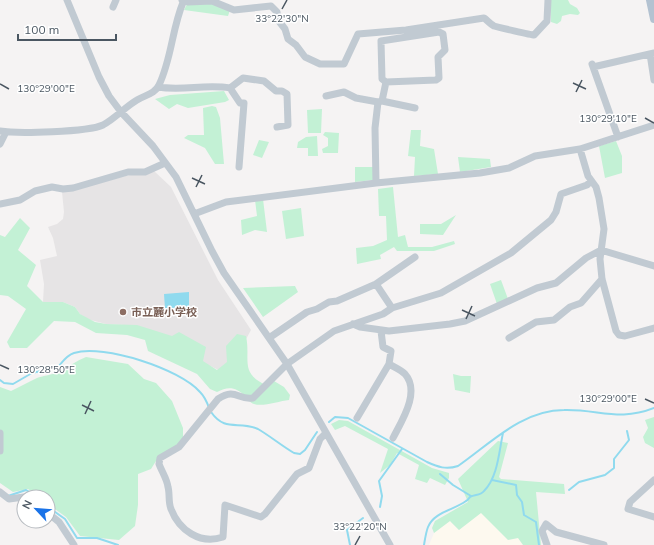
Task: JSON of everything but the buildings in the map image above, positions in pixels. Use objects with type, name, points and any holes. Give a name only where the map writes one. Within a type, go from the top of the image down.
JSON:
[{"type":"main road","points":[[650,0],[654,19]]},
{"type":"street","points":[[67,0],[99,77],[121,112],[153,146],[176,177],[224,273],[287,364],[390,545]]},
{"type":"street","points":[[0,144],[3,132],[92,129],[108,122],[138,99],[149,95],[158,87],[164,74],[183,0],[212,1],[234,10],[272,6],[277,12],[278,20],[285,29],[288,39],[296,45],[302,55],[320,64],[341,65],[347,61],[358,34],[406,30],[484,18],[495,26],[511,29],[526,35],[534,35],[547,21],[548,0]]},
{"type":"street","points":[[439,32],[443,34],[445,50],[438,57],[439,78],[436,80],[386,82],[382,79],[381,41],[439,32]]},
{"type":"street","points":[[618,137],[593,65],[652,54],[654,80]]},
{"type":"street","points":[[158,87],[168,89],[213,86],[230,88],[243,78],[264,81],[276,91],[282,91],[287,94],[288,125],[277,127]]},
{"type":"street","points":[[376,183],[375,128],[380,101],[386,82]]},
{"type":"street","points":[[230,88],[240,103],[244,103],[240,167]]},
{"type":"street","points":[[326,96],[344,92],[356,98],[415,108]]},
{"type":"street","points":[[194,214],[226,202],[376,183],[480,173],[509,168],[545,153],[580,148],[654,125]]},
{"type":"street","points":[[580,148],[591,181],[596,187],[603,219],[604,229],[601,250],[602,279],[619,335],[625,336],[654,328]]},
{"type":"street","points":[[0,204],[20,200],[35,191],[52,188],[73,188],[128,172],[145,172],[165,163]]},
{"type":"street","points":[[326,432],[320,440],[309,468],[297,474],[261,517],[225,505],[223,536],[216,541],[208,542],[189,536],[171,509],[167,482],[158,464],[160,458],[179,447],[205,415],[225,395],[231,394],[248,399],[253,398],[287,364],[334,331],[383,314],[392,308],[441,293],[510,253],[551,220],[556,212],[561,194],[587,185],[591,181]]},
{"type":"street","points":[[353,324],[381,331],[450,324],[465,321],[537,288],[556,283],[586,258],[601,250],[654,266]]},
{"type":"street","points":[[269,338],[307,312],[318,309],[330,302],[337,301],[376,284],[415,257]]},
{"type":"street","points":[[509,338],[536,322],[554,320],[570,308],[581,303],[602,279]]},
{"type":"street","points":[[376,284],[392,308]]},
{"type":"street","points":[[357,418],[389,364],[391,351],[383,347],[381,331]]},
{"type":"street","points":[[389,364],[405,374],[409,382],[410,399],[410,406],[393,438]]},
{"type":"street","points":[[0,433],[0,451]]},
{"type":"street","points":[[654,480],[630,502],[628,509],[654,517]]},
{"type":"street","points":[[5,496],[16,497]]},
{"type":"street","points":[[56,520],[74,545]]},
{"type":"street","points":[[547,545],[542,531],[546,524],[556,532],[604,545]]},
{"type":"shaded area","points":[[154,171],[171,187],[218,280],[251,330],[227,374],[124,325],[106,324],[87,319],[80,314],[75,307],[63,302],[43,302],[44,284],[40,260],[57,256],[53,238],[48,227],[57,224],[63,219],[64,212],[62,192],[114,178]]},
{"type":"shaded area","points":[[481,512],[508,540],[518,538],[523,545],[429,545],[434,533],[450,521],[459,530]]},
{"type":"green space","points":[[551,0],[568,0],[570,4],[577,8],[580,13],[578,15],[570,14],[562,16],[561,21],[557,24],[551,22]]},
{"type":"green space","points":[[214,2],[230,10],[228,16],[184,10],[187,4]]},
{"type":"green space","points":[[224,91],[229,100],[225,102],[188,108],[177,104],[169,109],[155,99],[170,95]]},
{"type":"green space","points":[[212,106],[216,107],[220,118],[224,164],[215,164],[205,148],[184,138],[188,135],[204,135],[203,108]]},
{"type":"green space","points":[[322,109],[321,133],[308,133],[307,110]]},
{"type":"green space","points":[[411,130],[421,130],[420,146],[434,149],[438,174],[414,176],[415,157],[408,156]]},
{"type":"green space","points":[[325,132],[339,133],[338,153],[323,153],[322,149],[328,146],[328,138],[323,135]]},
{"type":"green space","points":[[317,136],[318,156],[308,156],[308,148],[297,148],[298,142],[306,137]]},
{"type":"green space","points":[[259,140],[269,142],[262,158],[253,155]]},
{"type":"green space","points":[[616,141],[622,156],[622,173],[605,178],[599,146]]},
{"type":"green space","points":[[458,157],[490,159],[491,167],[460,172]]},
{"type":"green space","points":[[355,167],[374,167],[373,180],[355,182]]},
{"type":"green space","points":[[393,187],[398,237],[405,235],[408,247],[432,247],[454,241],[455,244],[434,251],[397,251],[394,247],[380,255],[381,259],[357,264],[356,248],[373,246],[387,240],[386,216],[379,216],[378,189]]},
{"type":"green space","points":[[263,199],[267,232],[255,230],[242,235],[241,220],[257,216],[255,200]]},
{"type":"green space","points":[[301,208],[304,236],[286,239],[282,211]]},
{"type":"green space","points":[[456,215],[443,235],[420,234],[420,224],[441,224]]},
{"type":"green space","points":[[20,218],[30,228],[18,250],[36,265],[27,286],[43,302],[63,302],[75,307],[80,314],[95,322],[106,324],[137,325],[172,336],[179,332],[206,347],[203,361],[217,370],[227,362],[226,346],[237,334],[246,336],[248,365],[252,376],[266,385],[274,381],[284,387],[290,395],[289,400],[258,405],[251,403],[242,393],[232,388],[217,392],[210,389],[197,374],[148,351],[145,340],[127,335],[96,333],[75,322],[54,321],[27,348],[10,348],[7,342],[26,309],[8,296],[0,295],[0,235],[5,237]]},
{"type":"green space","points":[[501,280],[508,299],[497,304],[490,284]]},
{"type":"green space","points":[[295,286],[298,292],[263,317],[243,288]]},
{"type":"green space","points":[[86,357],[128,364],[144,379],[156,383],[172,401],[183,428],[183,438],[176,447],[156,461],[151,469],[138,474],[138,505],[135,526],[119,540],[80,536],[66,517],[56,510],[56,489],[16,489],[16,491],[13,492],[0,483],[0,387],[11,391],[37,378],[58,372]]},
{"type":"green space","points":[[453,374],[471,376],[470,393],[455,390]]},
{"type":"green space","points":[[654,417],[654,448],[645,443],[643,437],[648,428],[645,420]]},
{"type":"green space","points":[[339,420],[348,421],[432,468],[449,473],[449,478],[445,485],[430,478],[427,483],[415,479],[419,465],[397,453],[390,465],[380,473],[388,449],[345,426],[335,430],[331,424]]},
{"type":"green space","points":[[498,441],[508,443],[499,477],[501,479],[564,484],[565,494],[536,492],[541,545],[523,545],[518,538],[508,540],[481,513],[459,530],[450,521],[434,533],[432,528],[435,521],[468,502],[458,479]]},
{"type":"water","points":[[189,292],[189,307],[165,309],[164,294]]},
{"type":"waterway","points":[[0,380],[4,383],[13,384],[32,373],[58,367],[63,360],[74,353],[87,351],[104,352],[141,360],[176,375],[190,383],[200,392],[209,408]]},
{"type":"waterway","points":[[329,422],[335,417],[348,418],[427,462],[438,467],[450,468],[458,466],[508,429],[534,416],[549,411],[576,410],[619,415],[642,412],[654,408]]},
{"type":"waterway","points":[[211,412],[222,422],[227,424],[258,429],[294,453],[300,454],[305,450],[317,432]]},
{"type":"waterway","points":[[569,490],[579,482],[605,475],[614,468],[614,459],[629,440],[627,431]]},
{"type":"waterway","points":[[424,545],[428,527],[435,518],[461,504],[470,497],[481,494],[489,485],[497,464],[503,433]]},
{"type":"waterway","points":[[380,507],[382,496],[379,481],[402,449]]},
{"type":"waterway","points":[[440,474],[453,485],[471,496]]},
{"type":"waterway","points":[[492,480],[516,485],[517,495],[522,502],[524,515],[536,522],[539,545]]},
{"type":"waterway","points":[[8,496],[16,493]]},
{"type":"waterway","points":[[56,513],[65,519],[77,538],[97,538],[118,545]]},
{"type":"waterway","points":[[350,545],[347,530],[363,518]]},
{"type":"place","name":"市立麓小学校","points":[[123,312]]}]
